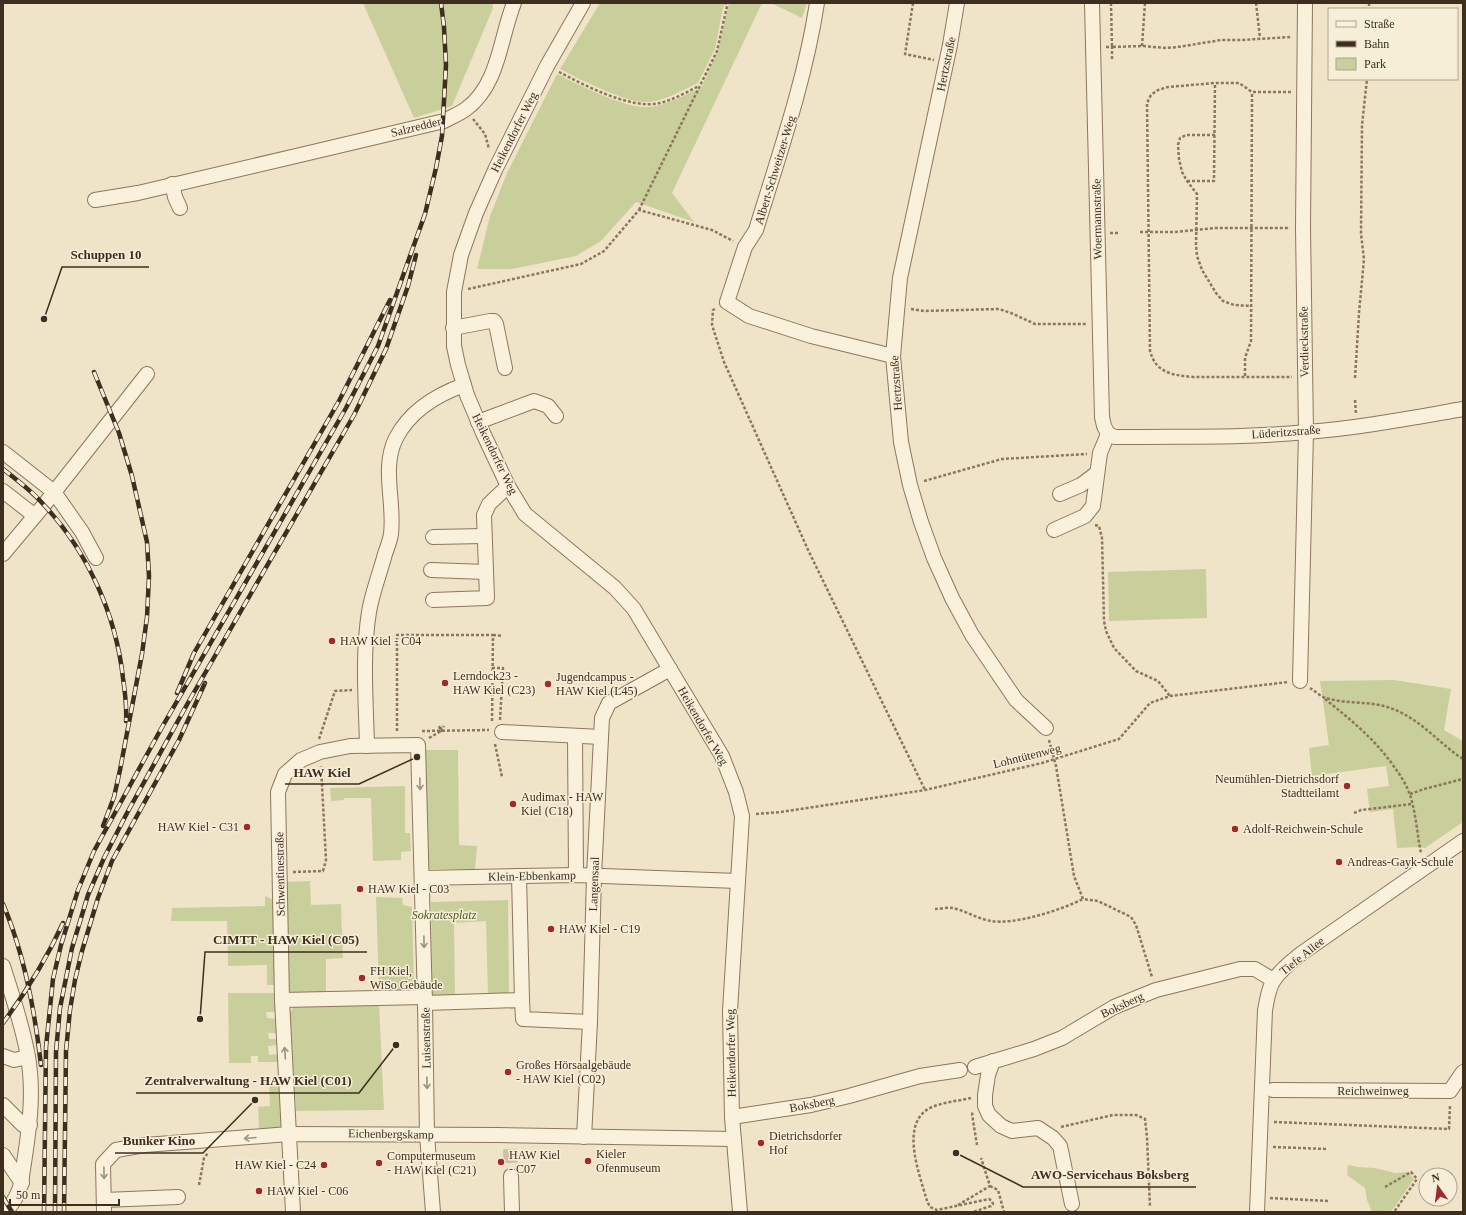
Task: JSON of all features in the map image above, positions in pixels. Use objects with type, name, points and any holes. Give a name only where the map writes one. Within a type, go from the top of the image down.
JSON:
[{"type":"street","name":"Salzredder","points":[[94,200],[138,193],[444,121],[466,109],[480,96],[493,72],[514,3]]},
{"type":"street","name":"Heikendorfer Weg","points":[[583,3],[547,66],[496,168],[476,213],[461,255],[454,292],[454,346],[464,385],[478,422],[508,486],[526,514],[615,588],[634,609],[722,756],[736,792],[742,816],[730,1011],[732,1117],[740,1212]]},
{"type":"street","name":"Albert-Schweitzer-Weg","points":[[727,302],[745,248],[756,230],[799,92],[817,3]]},
{"type":"street","name":"Hertzstraße","points":[[957,3],[950,45],[900,278],[893,356],[902,442],[910,485],[921,522],[934,558],[952,598],[972,635],[1016,700],[1046,728]]},
{"type":"street","name":"Woermannstraße","points":[[1092,3],[1102,417],[1108,434]]},
{"type":"street","name":"Verdieckstraße","points":[[1300,681],[1306,432],[1303,228],[1305,3]]},
{"type":"street","points":[[172,184],[175,197],[180,208]]},
{"type":"street","points":[[727,302],[749,316],[811,336],[893,356]]},
{"type":"street","points":[[453,328],[494,321],[496,324],[505,368]]},
{"type":"street","points":[[3,554],[147,374]]},
{"type":"street","points":[[367,746],[366,643],[372,600],[391,535],[392,517],[389,480],[391,455],[396,438],[408,421],[420,409],[434,398],[464,385]]},
{"type":"street","points":[[478,422],[534,402],[548,406],[556,416]]},
{"type":"street","name":"Lüderitzstraße","points":[[1108,434],[1115,437],[1227,436],[1306,432],[1386,422],[1463,409]]},
{"type":"street","points":[[1054,530],[1085,516],[1093,506],[1096,492],[1096,473],[1100,453],[1108,434]]},
{"type":"street","points":[[3,452],[54,492],[82,532],[96,558]]},
{"type":"street","points":[[1060,494],[1081,485],[1096,473]]},
{"type":"street","points":[[433,600],[487,598],[484,515],[489,504],[508,486]]},
{"type":"street","points":[[3,491],[34,516]]},
{"type":"street","points":[[433,537],[484,536]]},
{"type":"street","points":[[431,570],[486,572]]},
{"type":"street","name":"Langensaal","points":[[584,1137],[590,1022],[594,876],[602,718],[609,703],[670,670]]},
{"type":"street","points":[[498,735],[601,737]]},
{"type":"street","points":[[575,736],[576,875]]},
{"type":"street","name":"Schwentinestraße","points":[[293,1212],[282,1000],[278,792],[286,774],[301,760],[320,752],[350,746],[367,746],[419,738]]},
{"type":"street","name":"Luisenstraße","points":[[419,738],[427,1135],[433,1212]]},
{"type":"street","name":"Tiefe Allee","points":[[1257,1212],[1265,1010],[1273,980],[1286,966],[1302,953],[1463,842]]},
{"type":"street","name":"Klein-Ebbenkamp","points":[[422,878],[576,875],[738,881]]},
{"type":"street","points":[[518,876],[523,1019],[590,1022]]},
{"type":"street","points":[[3,966],[28,1058],[30,1082],[30,1125],[22,1183],[10,1208],[3,1212]]},
{"type":"street","name":"Boksberg","points":[[975,1067],[1034,1049],[1062,1038],[1114,1007],[1156,990],[1227,971],[1240,969],[1255,969],[1273,980]]},
{"type":"street","points":[[282,1000],[522,1000]]},
{"type":"street","points":[[3,1056],[14,1060],[28,1058]]},
{"type":"street","points":[[993,1061],[988,1075],[985,1095],[989,1115],[1002,1126],[1012,1130],[1038,1128],[1053,1138],[1060,1146],[1072,1204]]},
{"type":"street","name":"Boksberg","points":[[732,1117],[811,1105],[920,1076],[960,1070]]},
{"type":"street","points":[[1450,1091],[1463,1072]]},
{"type":"street","name":"Reichweinweg","points":[[1273,1090],[1450,1091]]},
{"type":"street","points":[[3,1105],[23,1125],[30,1125]]},
{"type":"street","name":"Eichenbergskamp","points":[[104,1206],[104,1164],[116,1150],[145,1145],[289,1134],[427,1135],[510,1142],[584,1137],[734,1139]]},
{"type":"street","points":[[3,1156],[22,1183]]},
{"type":"street","points":[[511,1176],[512,1212]]},
{"type":"street","points":[[104,1206],[178,1197]]},
{"type":"path","points":[[454,292],[581,264],[604,252],[639,210],[700,86],[717,51],[727,6],[726,3]]},
{"type":"path","points":[[913,3],[905,54],[918,57]]},
{"type":"path","points":[[1111,3],[1112,61]]},
{"type":"path","points":[[1142,46],[1145,3]]},
{"type":"path","points":[[1256,3],[1260,38]]},
{"type":"path","points":[[1112,47],[1142,46],[1166,48],[1221,40],[1305,36]]},
{"type":"path","points":[[547,66],[587,86],[630,103],[649,105],[661,103],[700,86]]},
{"type":"path","points":[[1355,378],[1364,259],[1361,234],[1362,125],[1367,80]]},
{"type":"path","points":[[1304,92],[1252,92],[1239,83],[1215,83],[1168,87],[1158,90],[1151,95],[1147,103],[1150,351],[1152,358],[1158,367],[1176,375],[1193,377],[1305,377]]},
{"type":"path","points":[[1187,181],[1214,181],[1215,83]]},
{"type":"path","points":[[1245,376],[1245,358],[1251,341],[1252,92]]},
{"type":"path","points":[[472,117],[485,134],[488,147]]},
{"type":"path","points":[[1215,135],[1186,135],[1180,138],[1178,145],[1182,172],[1197,194],[1197,256],[1205,275],[1216,293],[1223,301],[1234,305],[1251,306]]},
{"type":"path","points":[[639,210],[712,230],[745,248]]},
{"type":"path","points":[[1140,232],[1174,232],[1216,228],[1303,228]]},
{"type":"path","points":[[727,302],[713,310],[712,325],[724,362],[809,552],[925,790]]},
{"type":"path","points":[[897,307],[924,311],[999,309],[1035,324],[1099,324]]},
{"type":"path","points":[[910,485],[1002,459],[1100,453]]},
{"type":"path","points":[[1085,516],[1092,525],[1099,526],[1102,538],[1104,621],[1106,631],[1114,648],[1136,671],[1158,681],[1170,696]]},
{"type":"path","points":[[404,731],[396,731],[397,635],[504,636]]},
{"type":"path","points":[[419,738],[441,731],[492,730],[492,635]]},
{"type":"path","points":[[492,668],[503,668],[500,721],[492,721]]},
{"type":"path","points":[[1300,681],[1325,698],[1355,722],[1371,737],[1396,768],[1410,794],[1424,869]]},
{"type":"path","name":"Lohntütenweg","points":[[742,816],[781,812],[925,790],[1054,760],[1119,739],[1150,703],[1170,696],[1300,681]]},
{"type":"path","points":[[280,873],[323,871],[326,860],[320,752],[317,744],[334,691],[366,690]]},
{"type":"path","points":[[1325,698],[1386,706],[1405,714],[1463,759]]},
{"type":"path","points":[[441,731],[442,726]]},
{"type":"path","points":[[1046,728],[1054,760],[1074,876],[1083,900]]},
{"type":"path","points":[[419,738],[441,731]]},
{"type":"path","points":[[498,735],[502,777]]},
{"type":"path","points":[[1410,794],[1463,779]]},
{"type":"path","points":[[1354,813],[1361,810],[1412,804]]},
{"type":"path","points":[[935,909],[952,907],[991,921],[1014,920],[1043,914],[1083,900],[1098,901],[1131,917],[1136,925],[1156,990]]},
{"type":"path","points":[[1272,1116],[1272,1122],[1449,1129],[1450,1091]]},
{"type":"path","points":[[973,1212],[991,1206],[993,1204],[992,1201],[989,1199],[937,1210],[930,1207],[914,1153],[913,1137],[916,1124],[923,1112],[931,1107],[985,1095]]},
{"type":"path","points":[[1053,1138],[1060,1127],[1113,1115],[1136,1115],[1144,1119],[1147,1137],[1150,1207]]},
{"type":"path","points":[[199,1185],[204,1158],[209,1152],[210,1141]]},
{"type":"path","points":[[1271,1147],[1327,1149]]},
{"type":"path","points":[[981,1158],[990,1186],[998,1190],[1004,1212]]},
{"type":"path","points":[[1385,1187],[1411,1172],[1417,1178],[1394,1212]]},
{"type":"path","points":[[954,1207],[990,1186]]},
{"type":"path","points":[[1269,1198],[1329,1201]]},
{"type":"green space","points":[[363,3],[492,3],[493,8],[452,106],[414,118]]},
{"type":"green space","points":[[600,3],[726,3],[723,8],[715,49],[698,83],[662,99],[649,102],[640,102],[604,90],[560,69]]},
{"type":"green space","points":[[729,3],[762,3],[672,193],[694,222],[636,202],[601,241],[576,256],[512,269],[477,269],[490,216],[507,173],[557,74],[603,95],[639,107],[655,106],[675,99],[701,88],[718,51]]},
{"type":"green space","points":[[771,3],[807,3],[802,18]]},
{"type":"green space","points":[[1206,569],[1207,618],[1109,621],[1108,572]]},
{"type":"green space","points":[[1394,680],[1451,689],[1444,730],[1463,741],[1463,822],[1425,848],[1397,848],[1393,809],[1370,812],[1367,789],[1389,786],[1386,766],[1312,776],[1309,748],[1329,745],[1320,681]]},
{"type":"green space","points":[[424,750],[458,750],[459,845],[477,846],[475,869],[428,869]]},
{"type":"green space","points":[[405,786],[405,833],[410,833],[411,851],[401,852],[401,860],[373,861],[371,798],[344,798],[344,800],[331,801],[330,788]]},
{"type":"green space","points":[[310,881],[311,905],[341,904],[343,958],[326,959],[326,992],[289,992],[286,882]]},
{"type":"green space","points":[[265,896],[272,899],[275,908],[276,985],[267,985],[267,965],[228,966],[227,921],[171,921],[172,908],[265,906]]},
{"type":"green space","points":[[376,897],[402,898],[403,905],[412,907],[414,990],[379,991]]},
{"type":"green space","name":"Sokratesplatz","points":[[508,900],[509,995],[488,995],[486,921],[454,923],[455,996],[432,996],[431,902]]},
{"type":"green space","points":[[228,993],[276,993],[278,1012],[266,1012],[267,1018],[278,1019],[278,1033],[268,1033],[269,1039],[279,1039],[279,1045],[268,1046],[269,1055],[279,1054],[279,1062],[258,1062],[258,1056],[251,1056],[251,1063],[229,1063]]},
{"type":"green space","points":[[379,1003],[384,1110],[296,1111],[290,1013],[293,1008],[298,1005]]},
{"type":"green space","points":[[269,1084],[281,1084],[282,1125],[280,1128],[259,1129],[258,1107],[270,1106]]},
{"type":"green space","points":[[1348,1165],[1375,1168],[1395,1173],[1408,1172],[1414,1179],[1390,1212],[1372,1212],[1367,1200],[1365,1188],[1347,1175]]},
{"type":"tunnel","points":[[510,1149],[511,1176]]},
{"type":"railway","points":[[44,1212],[46,1047],[53,979],[61,945],[78,890],[94,851],[161,729],[346,408],[378,346],[425,214],[442,136],[446,65],[441,3]]},
{"type":"railway","points":[[55,1212],[56,1052],[60,1008],[72,948],[88,895],[104,858],[127,813],[189,701],[354,415],[386,349],[408,286],[416,255]]},
{"type":"railway","points":[[177,693],[194,653],[339,401],[390,300]]},
{"type":"railway","points":[[94,372],[119,433],[132,476],[147,542],[149,576],[147,617],[142,654],[114,797],[103,826]]},
{"type":"railway","points":[[3,469],[34,495],[60,523],[74,543],[97,586],[107,608],[119,654],[125,694],[126,721]]},
{"type":"railway","points":[[64,1212],[66,1051],[70,1010],[82,951],[98,898],[112,861],[179,740],[205,683]]},
{"type":"railway","points":[[3,904],[17,942],[28,983],[41,1065]]},
{"type":"railway","points":[[3,1023],[36,974],[63,923]]},
{"type":"railway","points":[[3,1197],[12,1212]]},
{"type":"place","name":"Schuppen 10","points":[[44,319]]},
{"type":"place","name":"HAW Kiel - C04","points":[[332,641]]},
{"type":"place","name":"Lerndock23 - HAW Kiel (C23)","points":[[445,683]]},
{"type":"place","name":"Jugendcampus - HAW Kiel (L45)","points":[[548,684]]},
{"type":"place","name":"HAW Kiel","points":[[417,757]]},
{"type":"place","name":"Neumühlen-Dietrichsdorf Stadtteilamt","points":[[1347,786]]},
{"type":"place","name":"Audimax - HAW Kiel (C18)","points":[[513,804]]},
{"type":"place","name":"HAW Kiel - C31","points":[[247,827]]},
{"type":"place","name":"Adolf-Reichwein-Schule","points":[[1235,829]]},
{"type":"place","name":"Andreas-Gayk-Schule","points":[[1339,862]]},
{"type":"place","name":"HAW Kiel - C03","points":[[360,889]]},
{"type":"place","name":"HAW Kiel - C19","points":[[551,929]]},
{"type":"place","name":"FH Kiel, WiSo Gebäude","points":[[362,978]]},
{"type":"place","name":"CIMTT - HAW Kiel (C05)","points":[[200,1019]]},
{"type":"place","name":"Zentralverwaltung - HAW Kiel (C01)","points":[[396,1045]]},
{"type":"place","name":"Großes Hörsaalgebäude - HAW Kiel (C02)","points":[[508,1072]]},
{"type":"place","name":"Bunker Kino","points":[[255,1100]]},
{"type":"place","name":"Dietrichsdorfer Hof","points":[[761,1143]]},
{"type":"place","name":"AWO-Servicehaus Boksberg","points":[[956,1153]]},
{"type":"place","name":"Kieler Ofenmuseum","points":[[588,1161]]},
{"type":"place","name":"HAW Kiel - C07","points":[[501,1162]]},
{"type":"place","name":"Computermuseum - HAW Kiel (C21)","points":[[379,1163]]},
{"type":"place","name":"HAW Kiel - C24","points":[[324,1165]]},
{"type":"place","name":"HAW Kiel - C06","points":[[259,1191]]}]
